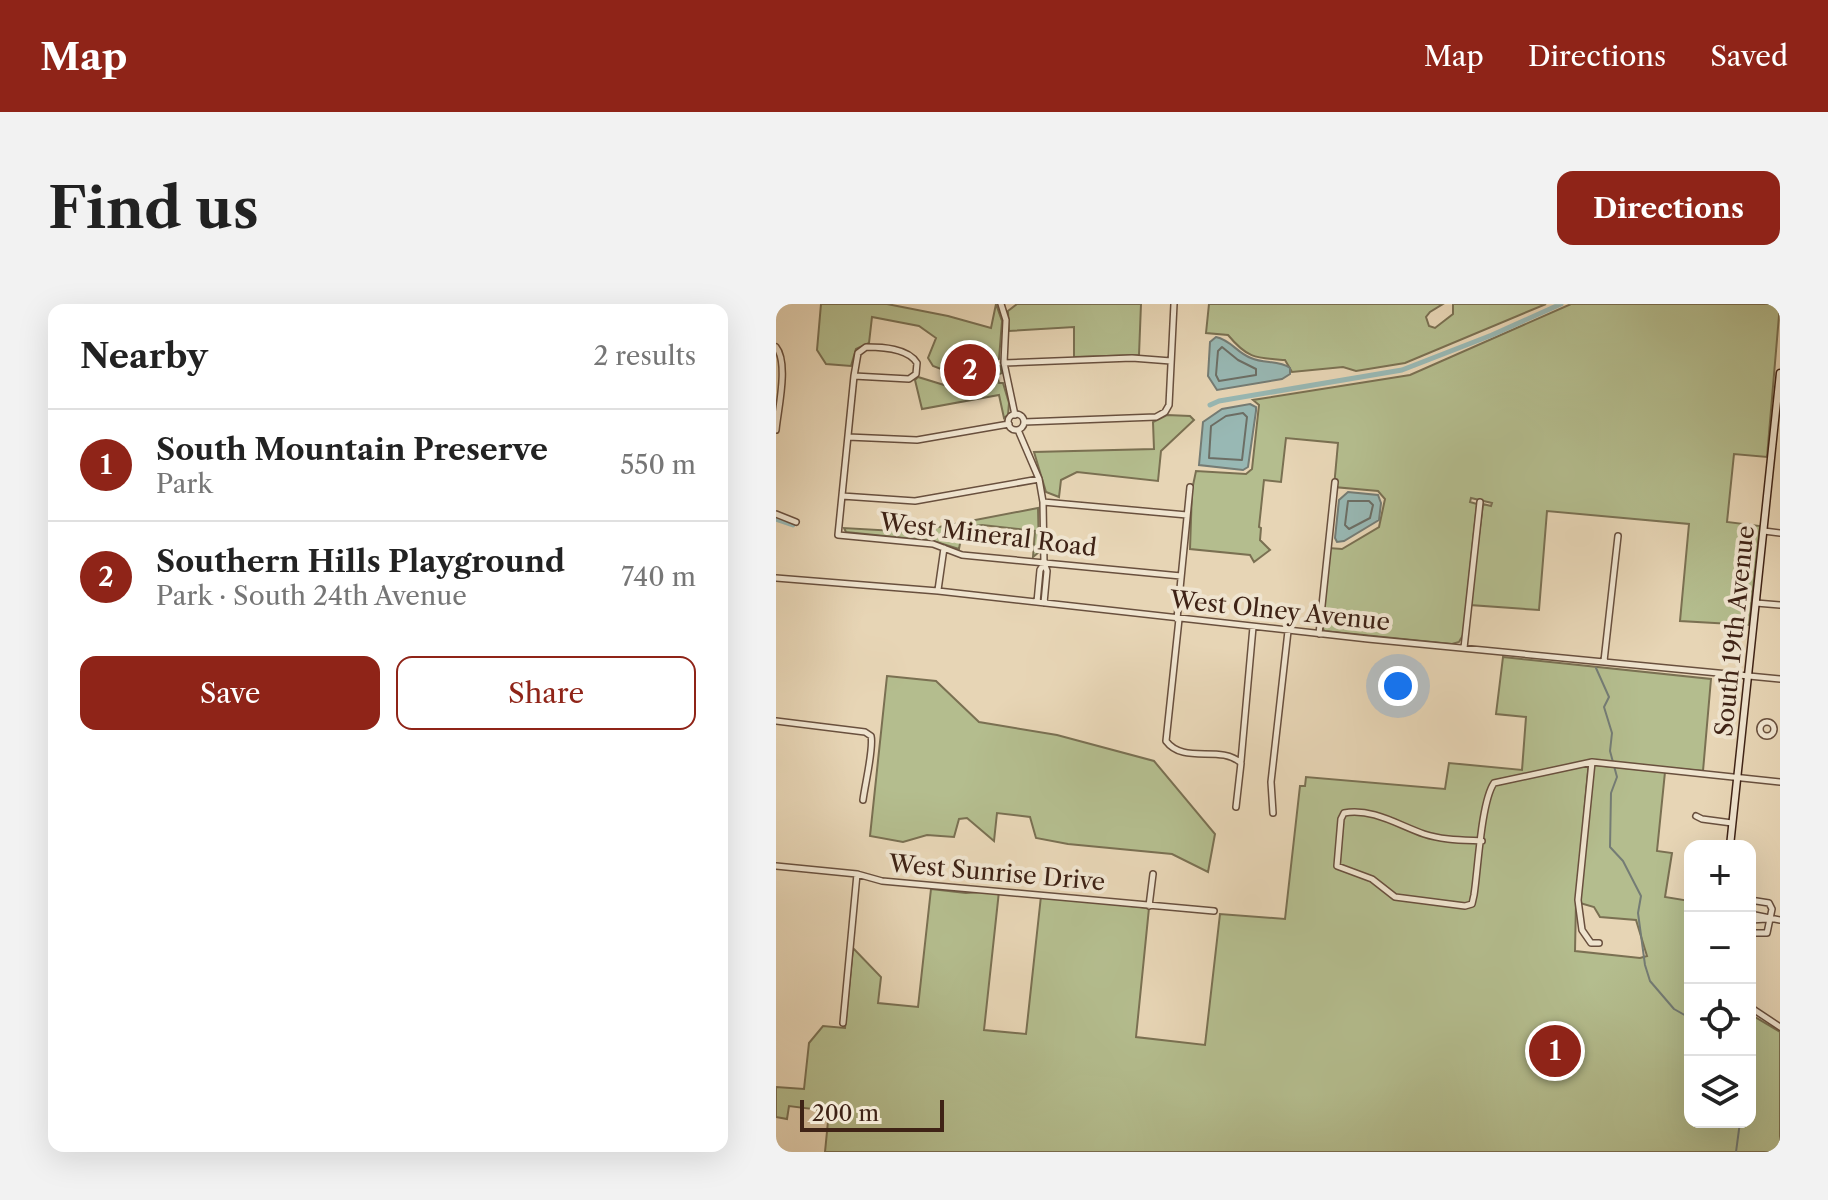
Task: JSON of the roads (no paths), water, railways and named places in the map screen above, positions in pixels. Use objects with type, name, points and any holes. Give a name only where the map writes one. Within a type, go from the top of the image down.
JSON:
[{"type":"street","points":[[1001,304],[1006,320],[1004,363],[1015,415]]},
{"type":"street","points":[[1024,422],[1156,417],[1165,412],[1169,405],[1174,304]]},
{"type":"street","points":[[854,376],[909,379],[916,374],[918,367],[916,360],[908,353],[869,347],[857,356],[854,376],[842,496],[915,501],[1039,479]]},
{"type":"street","points":[[776,430],[782,365],[777,348]]},
{"type":"street","points":[[1004,363],[1132,358],[1171,361]]},
{"type":"street","name":"South 19th Avenue","points":[[1731,840],[1780,373]]},
{"type":"street","points":[[1018,430],[1011,428],[1010,418],[1020,415],[1024,422]]},
{"type":"street","points":[[1018,430],[1024,422]]},
{"type":"street","points":[[848,437],[917,440],[1009,424]]},
{"type":"street","points":[[1018,430],[1039,479],[1043,502],[1044,603]]},
{"type":"street","points":[[1319,634],[1335,482]]},
{"type":"street","points":[[1190,487],[1166,741],[1182,753],[1229,756],[1241,763]]},
{"type":"street","name":"West Mineral Road","points":[[842,496],[838,535],[933,544],[962,555],[1181,576]]},
{"type":"street","points":[[1043,502],[1187,515]]},
{"type":"street","points":[[1464,648],[1480,502]]},
{"type":"street","points":[[776,514],[796,522]]},
{"type":"street","points":[[1764,531],[1780,533]]},
{"type":"street","points":[[1604,661],[1618,536]]},
{"type":"street","points":[[938,591],[944,548]]},
{"type":"street","name":"West Olney Avenue","points":[[776,578],[938,591],[1288,631],[1780,679]]},
{"type":"street","points":[[1037,602],[1043,581]]},
{"type":"street","points":[[1756,603],[1780,605]]},
{"type":"street","points":[[1236,807],[1253,627]]},
{"type":"street","points":[[1273,813],[1271,782],[1288,631]]},
{"type":"street","points":[[776,721],[865,732],[871,736],[873,745],[866,768],[863,800]]},
{"type":"street","points":[[1592,762],[1578,900],[1582,930],[1591,943],[1599,943]]},
{"type":"street","points":[[1482,841],[1425,834],[1374,814],[1351,811],[1344,813],[1341,819],[1337,866],[1372,879],[1395,897],[1465,906],[1472,904],[1482,841],[1487,798],[1494,783],[1592,762],[1780,782]]},
{"type":"street","points":[[1696,816],[1732,823]]},
{"type":"street","name":"West Sunrise Drive","points":[[776,866],[857,874],[882,881],[1214,911]]},
{"type":"street","points":[[843,1023],[857,874]]},
{"type":"street","points":[[1149,906],[1153,874]]},
{"type":"street","points":[[1756,901],[1771,906],[1767,933],[1756,933]]},
{"type":"street","points":[[1756,916],[1769,919]]},
{"type":"street","points":[[1756,920],[1780,920]]},
{"type":"street","points":[[1756,1011],[1780,1027]]},
{"type":"water","points":[[1216,337],[1251,358],[1290,368],[1290,374],[1282,379],[1217,390],[1208,376],[1210,342]]},
{"type":"water","points":[[1250,404],[1256,407],[1256,411],[1248,467],[1243,470],[1199,465],[1203,422],[1222,409]]},
{"type":"water","points":[[1348,492],[1378,495],[1381,503],[1379,520],[1337,542],[1339,500]]},
{"type":"waterway","points":[[1210,405],[1402,370],[1561,304]]},
{"type":"waterway","points":[[776,519],[793,525]]},
{"type":"waterway","points":[[1596,668],[1609,697],[1604,707],[1612,733],[1610,751],[1617,777],[1611,793],[1610,847],[1623,861],[1641,896],[1638,913],[1650,981],[1674,1009],[1684,1015]]},
{"type":"waterway","points":[[1736,1152],[1739,1128]]},
{"type":"place","name":"Southern Hills Playground","points":[[970,370]]},
{"type":"place","name":"South Mountain Preserve","points":[[1555,1051]]}]
